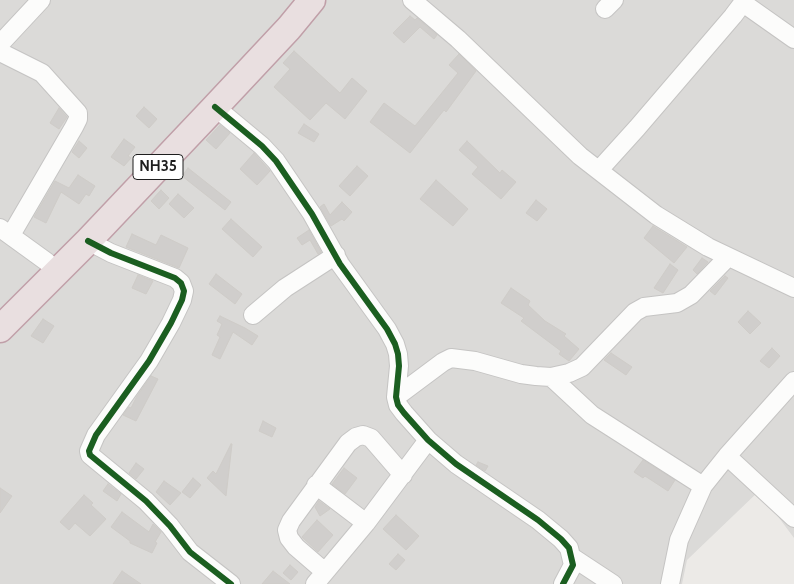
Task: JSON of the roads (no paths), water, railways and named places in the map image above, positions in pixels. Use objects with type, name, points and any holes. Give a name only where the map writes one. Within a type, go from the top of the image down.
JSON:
[{"type":"highway","name":"NH35","points":[[0,310],[140,169],[241,60],[293,0]]},
{"type":"highway","name":"NH35","points":[[0,329],[88,241],[215,107],[312,0]]},
{"type":"street","points":[[0,44],[41,0]]},
{"type":"street","points":[[412,0],[458,39],[580,156],[681,231],[728,257],[794,288]]},
{"type":"street","points":[[599,170],[638,128],[744,1],[794,39]]},
{"type":"street","points":[[0,52],[42,73],[78,113],[78,119],[5,232],[47,262]]},
{"type":"street","points":[[215,107],[262,146],[276,161],[312,214],[336,255],[387,329],[395,344],[399,366],[396,397],[404,413],[428,440],[456,464],[538,520],[561,539],[569,548],[573,565],[563,584]]},
{"type":"street","points":[[88,241],[111,253],[175,278],[181,283],[184,291],[182,300],[171,323],[149,361],[96,436],[89,450],[90,455],[146,501],[218,581]]},
{"type":"street","points":[[253,315],[285,288],[336,255]]},
{"type":"street","points":[[396,397],[451,358],[475,361],[521,374],[551,377],[569,374],[582,367],[635,312],[644,307],[677,303],[690,295],[728,257]]},
{"type":"street","points":[[551,377],[592,415],[703,486]]},
{"type":"street","points":[[670,584],[679,540],[703,486],[727,456],[794,381]]},
{"type":"street","points":[[403,475],[377,444],[363,435],[356,437],[348,443],[316,485],[291,521],[287,530],[289,538],[320,578],[366,523],[403,475],[428,440]]},
{"type":"street","points":[[727,456],[794,518]]},
{"type":"street","points":[[316,485],[366,523]]},
{"type":"street","points":[[572,557],[613,584]]}]
